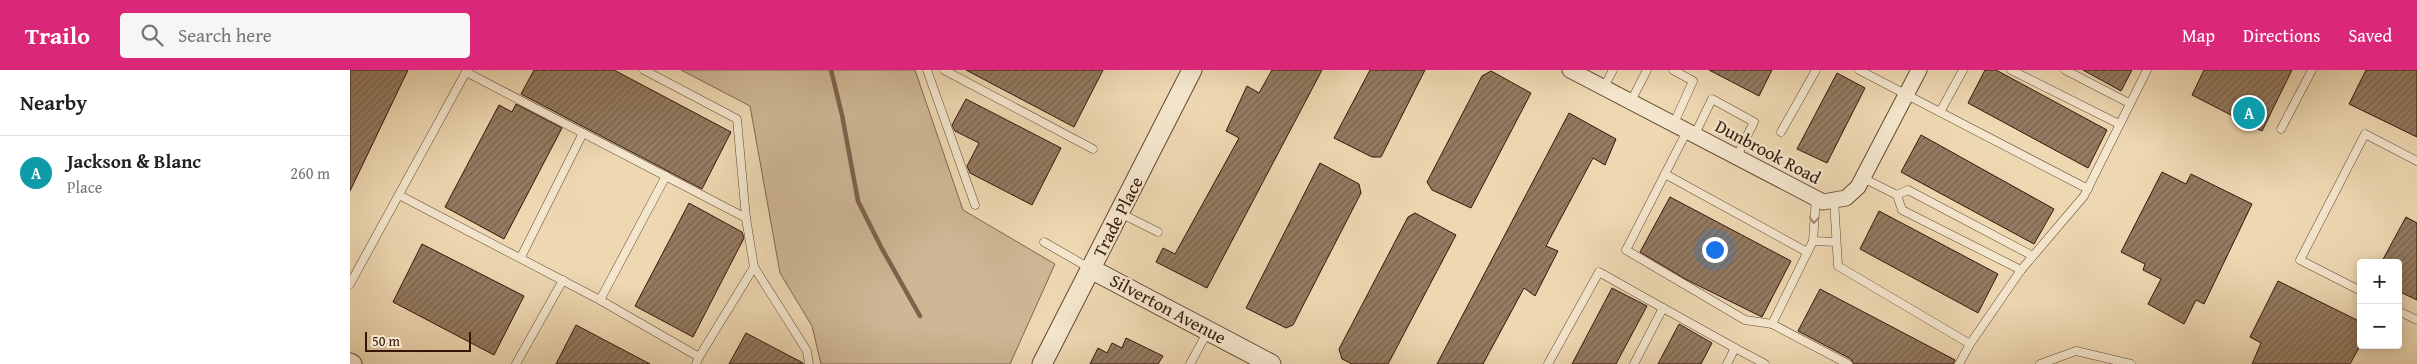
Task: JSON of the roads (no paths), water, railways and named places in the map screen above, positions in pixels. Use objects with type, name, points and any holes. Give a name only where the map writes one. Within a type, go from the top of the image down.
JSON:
[{"type":"street","name":"Dunbrook Road","points":[[1570,70],[1824,202],[1846,198],[1858,187],[1919,70]]},
{"type":"street","name":"Trade Place","points":[[1042,364],[1120,213],[1190,71]]},
{"type":"street","name":"Silverton Avenue","points":[[1091,269],[1271,364]]},
{"type":"lane","points":[[644,70],[737,119],[746,218],[754,267],[807,351],[809,364]]},
{"type":"lane","points":[[927,70],[975,205]]},
{"type":"lane","points":[[944,70],[1093,149]]},
{"type":"lane","points":[[1604,87],[1613,70]]},
{"type":"lane","points":[[1631,101],[1647,70]]},
{"type":"lane","points":[[1673,70],[1693,81],[1674,123]]},
{"type":"lane","points":[[1781,132],[1816,70]]},
{"type":"lane","points":[[1859,70],[2088,189]]},
{"type":"lane","points":[[1940,112],[1963,70]]},
{"type":"lane","points":[[2011,70],[2119,124]]},
{"type":"lane","points":[[2065,70],[2129,103]]},
{"type":"lane","points":[[1959,364],[1970,344],[2021,270],[2084,196],[2147,70]]},
{"type":"lane","points":[[2281,129],[2312,70]]},
{"type":"lane","points":[[350,284],[466,71],[746,218]]},
{"type":"lane","points":[[1736,156],[1754,122],[1712,99],[1665,174],[1626,250],[1746,320],[1772,324],[1848,364]]},
{"type":"lane","points":[[521,257],[583,133]]},
{"type":"lane","points":[[2357,289],[2300,260],[2365,134],[2417,161]]},
{"type":"lane","points":[[1665,174],[1807,252]]},
{"type":"lane","points":[[600,300],[666,176]]},
{"type":"lane","points":[[1863,178],[1897,195],[1902,210],[2021,270]]},
{"type":"lane","points":[[1897,195],[1908,190],[2033,256]]},
{"type":"lane","points":[[399,195],[521,257],[600,300],[698,361],[754,267]]},
{"type":"lane","points":[[1772,324],[1813,241],[1816,198]]},
{"type":"lane","points":[[1834,200],[1838,266],[1970,344]]},
{"type":"lane","points":[[1120,213],[1158,232]]},
{"type":"lane","points":[[1813,241],[1836,242]]},
{"type":"lane","points":[[1044,242],[1091,269]]},
{"type":"lane","points":[[1548,364],[1599,272],[1765,364]]},
{"type":"lane","points":[[516,364],[563,280]]},
{"type":"lane","points":[[1634,364],[1663,308]]},
{"type":"lane","points":[[2402,313],[2417,320]]},
{"type":"lane","points":[[1190,364],[1208,331]]},
{"type":"lane","points":[[1727,364],[1735,348]]},
{"type":"lane","points":[[2040,364],[2076,351],[2131,364]]},
{"type":"waterway","points":[[831,70],[842,115],[858,201],[881,247],[920,316]]},
{"type":"place","name":"Jackson & Blanc","points":[[2249,113]]}]
